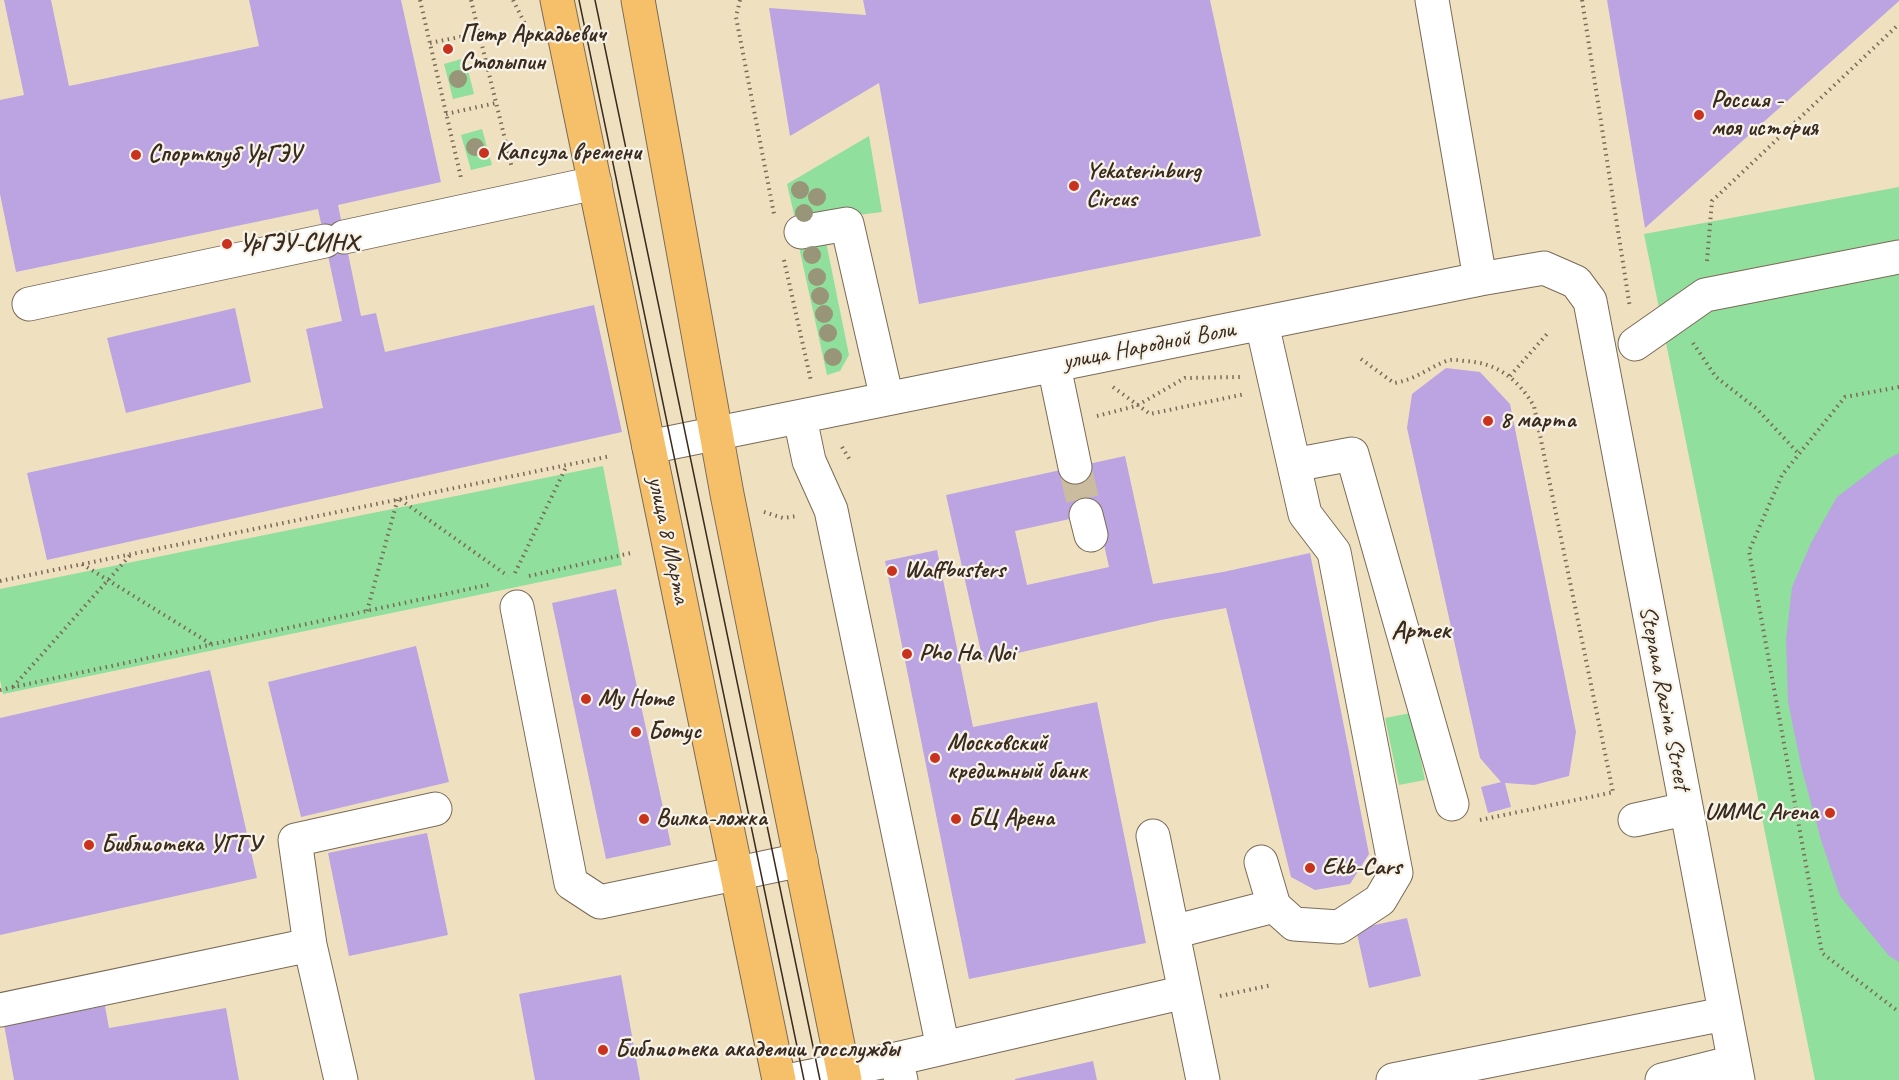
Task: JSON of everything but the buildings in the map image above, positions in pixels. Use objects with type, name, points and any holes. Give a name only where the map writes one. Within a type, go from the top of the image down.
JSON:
[{"type":"main road","name":"улица 8 Марта","points":[[557,0],[779,1080]]},
{"type":"main road","points":[[638,0],[716,434],[844,1075]]},
{"type":"street","points":[[1432,0],[1480,279]]},
{"type":"street","points":[[29,304],[595,183]]},
{"type":"street","points":[[801,232],[847,224],[887,399]]},
{"type":"street","points":[[1635,344],[1705,295],[1899,257]]},
{"type":"street","name":"улица Народной Воли","points":[[649,447],[1544,268],[1576,282],[1590,301],[1599,350]]},
{"type":"street","points":[[1261,862],[1274,906],[1294,924],[1339,927],[1380,900],[1396,873],[1334,552],[1305,514],[1262,324]]},
{"type":"street","name":"Stepana Razina Street","points":[[1599,350],[1736,1071]]},
{"type":"street","points":[[1054,366],[1075,467]]},
{"type":"street","points":[[800,418],[809,461],[831,510],[943,1048]]},
{"type":"street","points":[[1294,465],[1352,454],[1464,812]]},
{"type":"street","points":[[515,593],[570,883],[600,902],[801,860]]},
{"type":"street","points":[[341,1080],[310,945],[294,840],[435,808]]},
{"type":"street","points":[[1635,820],[1686,809]]},
{"type":"street","points":[[1154,836],[1203,1080]]},
{"type":"street","points":[[1173,932],[1274,906]]},
{"type":"street","points":[[0,1010],[310,945]]},
{"type":"street","points":[[792,1080],[899,1070],[943,1048],[1185,992]]},
{"type":"street","points":[[1405,1079],[1724,1014]]},
{"type":"street","points":[[1662,1080],[1736,1071]]},
{"type":"path","points":[[420,0],[463,187]]},
{"type":"path","points":[[471,0],[514,176],[560,191]]},
{"type":"path","points":[[1582,0],[1635,344]]},
{"type":"path","points":[[1705,295],[1712,201],[1899,24]]},
{"type":"path","points":[[430,43],[479,33]]},
{"type":"path","points":[[446,114],[496,103]]},
{"type":"path","points":[[1675,316],[1716,377],[1757,409],[1799,454]]},
{"type":"path","points":[[1510,376],[1547,334]]},
{"type":"path","points":[[1361,359],[1395,383],[1411,380],[1448,360],[1481,362],[1510,376],[1525,391],[1534,406],[1613,792]]},
{"type":"path","points":[[1093,417],[1136,406],[1185,378],[1274,377]]},
{"type":"path","points":[[1110,385],[1150,414],[1249,393],[1274,377]]},
{"type":"path","points":[[1899,387],[1845,397],[1782,475],[1749,551],[1822,953],[1899,1012]]},
{"type":"path","points":[[0,581],[611,456]]},
{"type":"path","points":[[515,593],[567,465]]},
{"type":"path","points":[[398,498],[515,593]]},
{"type":"path","points":[[368,610],[398,498]]},
{"type":"path","points":[[13,687],[133,553]]},
{"type":"path","points":[[0,690],[368,610],[515,593],[631,554]]},
{"type":"path","points":[[81,564],[211,644]]},
{"type":"path","points":[[1464,812],[1624,790]]},
{"type":"path","points":[[1247,990],[1272,985]]},
{"type":"green space","points":[[465,58],[474,94],[453,99],[444,64]]},
{"type":"green space","points":[[482,129],[492,165],[471,170],[461,135]]},
{"type":"green space","points":[[869,136],[882,212],[796,223],[787,184]]},
{"type":"green space","name":"UMMC Arena","points":[[1899,187],[1899,1080],[1815,1080],[1644,234]]},
{"type":"green space","points":[[826,242],[849,355],[840,371],[827,375],[799,247]]},
{"type":"green space","points":[[603,466],[622,565],[3,694],[0,680],[0,589]]},
{"type":"green space","points":[[1411,713],[1425,780],[1399,785],[1385,718]]},
{"type":"tunnel","points":[[1075,467],[1086,515]]},
{"type":"tram line","points":[[579,0],[804,1080]]},
{"type":"tram line","points":[[595,0],[820,1080]]},
{"type":"place","name":"Петр Аркадьевич Столыпин","points":[[448,49]]},
{"type":"place","name":"Россия - моя история","points":[[1699,115]]},
{"type":"place","name":"Капсула времени","points":[[484,153]]},
{"type":"place","name":"Спортклуб УрГЭУ","points":[[136,155]]},
{"type":"place","name":"Yekaterinburg Circus","points":[[1074,186]]},
{"type":"place","name":"УрГЭУ-СИНХ","points":[[227,244]]},
{"type":"place","name":"8 марта","points":[[1488,421]]},
{"type":"place","name":"Waffbusters","points":[[892,571]]},
{"type":"place","name":"Pho Ha Noi","points":[[907,654]]},
{"type":"place","name":"My Home","points":[[586,699]]},
{"type":"place","name":"Ботус","points":[[636,732]]},
{"type":"place","name":"Московский кредитный банк","points":[[935,758]]},
{"type":"place","name":"UMMC Arena","points":[[1830,813]]},
{"type":"place","name":"Вилка-ложка","points":[[644,819]]},
{"type":"place","name":"БЦ Арена","points":[[956,819]]},
{"type":"place","name":"Библиотека УГГУ","points":[[89,845]]},
{"type":"place","name":"Ekb-Cars","points":[[1310,868]]},
{"type":"place","name":"Библиотека академии госслужбы","points":[[603,1050]]},
{"type":"district","name":"Артек","points":[[1421,631]]}]
